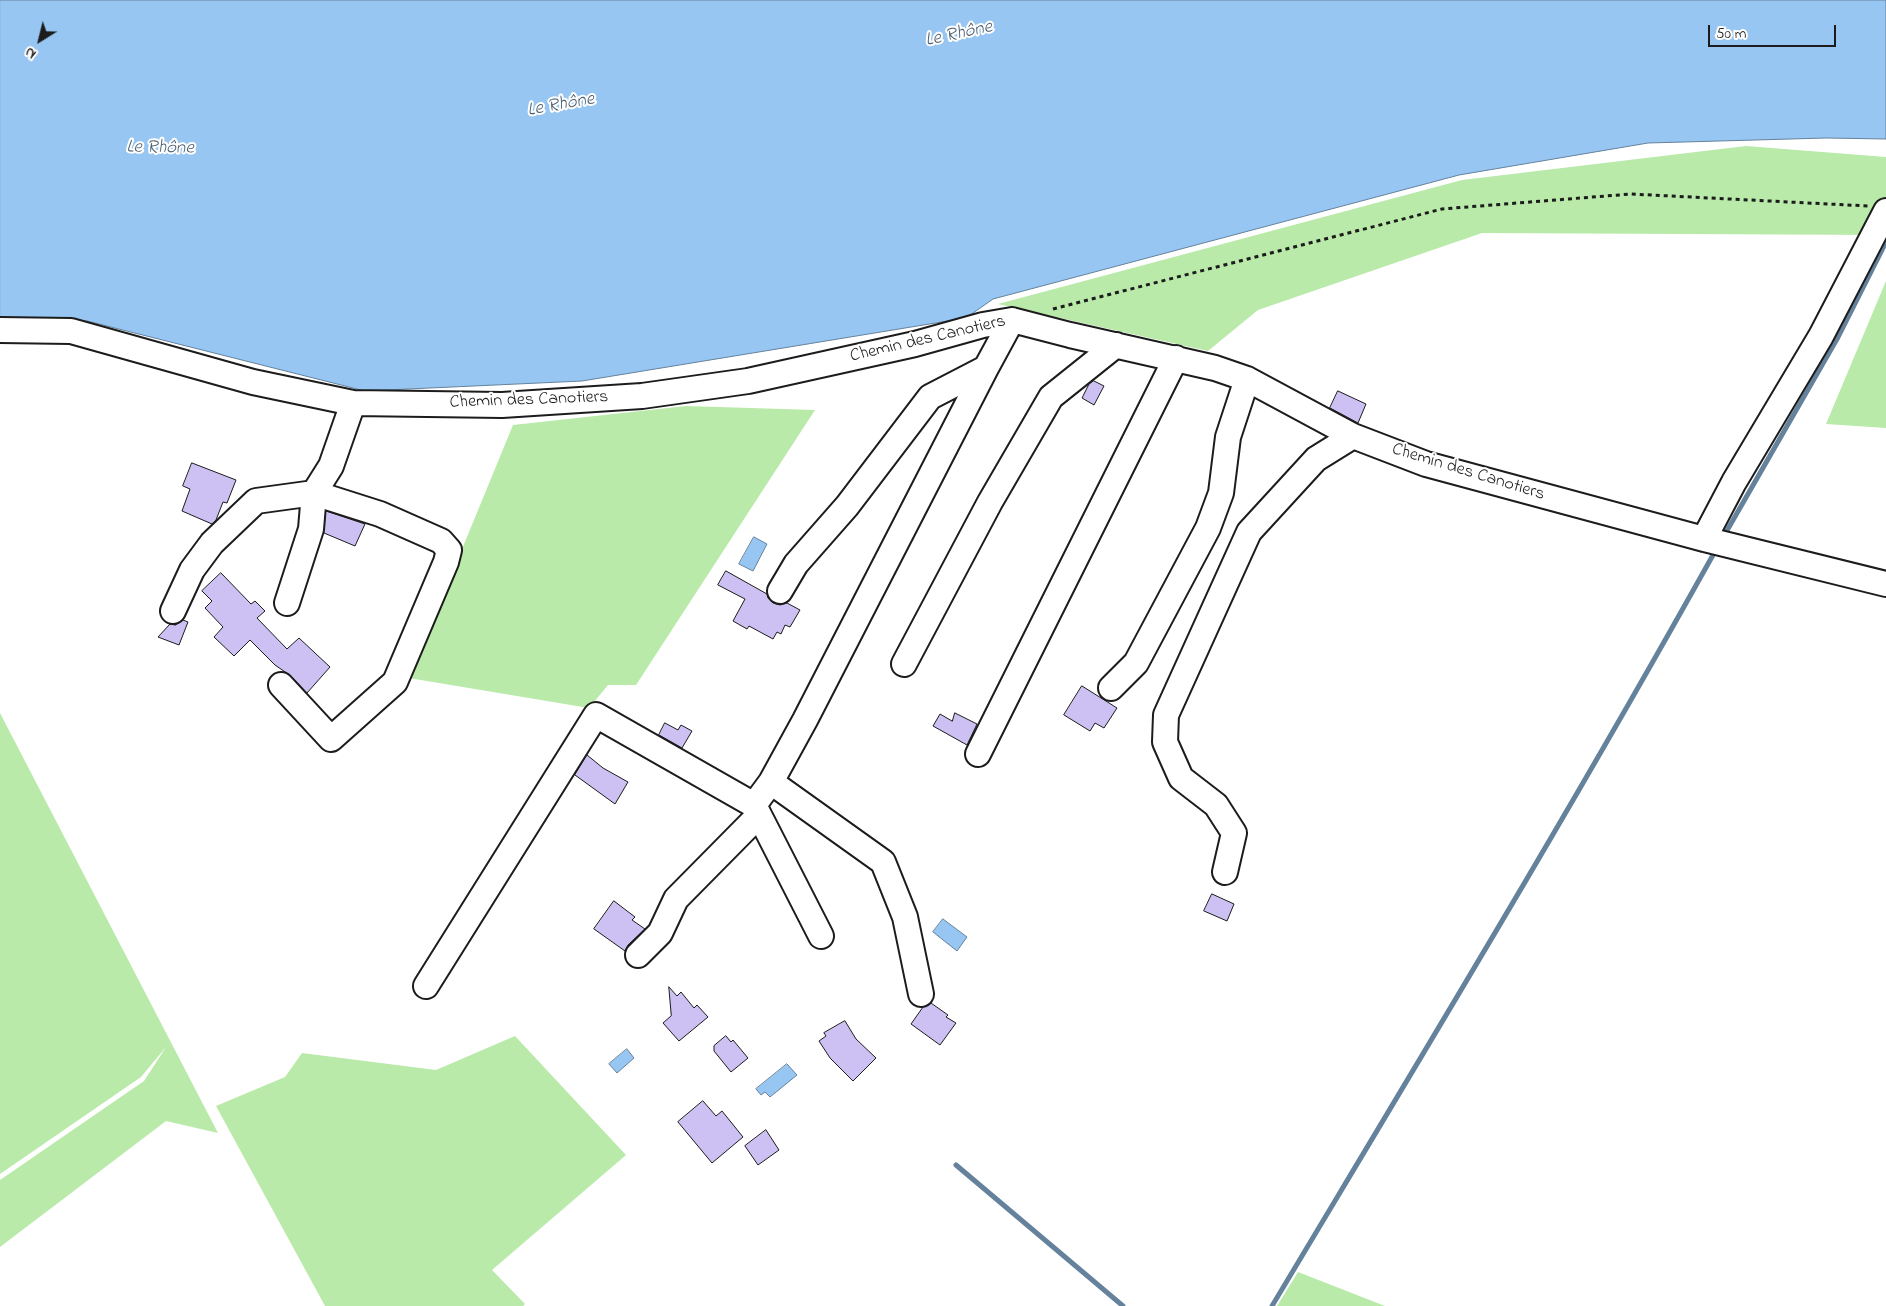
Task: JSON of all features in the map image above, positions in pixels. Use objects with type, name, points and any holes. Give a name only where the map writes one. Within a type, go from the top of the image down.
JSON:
[{"type":"street","points":[[1704,539],[1734,482],[1821,336],[1881,209]]},
{"type":"street","points":[[638,955],[660,934],[676,899],[756,810],[1012,320]]},
{"type":"street","name":"Chemin des Canotiers","points":[[0,330],[70,331],[253,382],[353,403],[502,405],[642,396],[748,381],[915,344],[983,325],[1012,320],[1070,335],[1176,358],[1247,379],[1353,436],[1426,464],[1704,539],[1886,584]]},
{"type":"street","points":[[904,664],[990,502],[1051,397],[1116,345]]},
{"type":"street","points":[[978,754],[1176,358]]},
{"type":"street","points":[[780,591],[796,564],[847,506],[930,397],[986,368]]},
{"type":"street","points":[[1111,688],[1136,663],[1208,528],[1221,493],[1228,437],[1247,379]]},
{"type":"street","points":[[287,603],[311,529],[314,493],[331,466],[353,403]]},
{"type":"street","points":[[1226,872],[1234,832],[1216,805],[1181,778],[1164,742],[1166,715],[1249,532],[1316,459],[1353,436]]},
{"type":"street","points":[[172,611],[192,570],[212,543],[256,501],[314,493],[380,514],[441,541],[449,550],[446,562],[395,682],[332,739],[281,685]]},
{"type":"street","points":[[426,986],[596,715],[756,810],[821,936]]},
{"type":"street","points":[[771,782],[883,862],[905,917],[921,994]]},
{"type":"path","points":[[1050,310],[1442,209],[1631,194],[1881,209]]},
{"type":"green space","points":[[1746,146],[1886,157],[1886,235],[1482,233],[1258,310],[1208,351],[998,304],[1462,180]]},
{"type":"green space","points":[[1886,281],[1886,428],[1826,424]]},
{"type":"green space","points":[[686,406],[815,410],[636,685],[608,685],[589,708],[409,678],[513,425]]},
{"type":"green space","points":[[0,713],[218,1133],[166,1121],[0,1247],[0,1180],[144,1081],[166,1047],[141,1077],[0,1174]]},
{"type":"green space","points":[[515,1036],[626,1155],[492,1270],[525,1304],[523,1306],[325,1306],[216,1106],[285,1077],[302,1053],[436,1070]]},
{"type":"green space","points":[[1298,1272],[1385,1306],[1277,1306]]},
{"type":"water","name":"Le Rhône","points":[[0,0],[1886,0],[1886,139],[1826,138],[1648,143],[1459,175],[993,299],[966,318],[582,381],[365,391],[87,321],[0,321]]},
{"type":"water","points":[[754,537],[767,544],[753,571],[739,564]]},
{"type":"water","points":[[943,919],[967,937],[957,951],[933,932]]},
{"type":"water","points":[[627,1049],[634,1058],[617,1073],[609,1064]]},
{"type":"water","points":[[787,1064],[797,1075],[770,1097],[765,1092],[761,1095],[756,1089]]},
{"type":"building","points":[[1094,381],[1104,386],[1094,405],[1082,398],[1089,384]]},
{"type":"building","points":[[1338,391],[1366,404],[1358,423],[1330,408]]},
{"type":"building","points":[[192,463],[236,480],[227,503],[223,502],[216,520],[212,524],[182,511],[190,489],[183,486]]},
{"type":"building","points":[[326,511],[365,524],[355,546],[324,533]]},
{"type":"building","points":[[726,571],[767,594],[773,603],[780,605],[787,603],[800,610],[790,627],[785,625],[781,634],[777,632],[773,639],[749,626],[747,629],[733,621],[745,599],[718,585]]},
{"type":"building","points":[[221,573],[251,604],[255,601],[265,611],[257,618],[287,649],[299,638],[330,667],[307,693],[291,676],[275,665],[250,640],[234,656],[214,637],[223,627],[205,608],[212,601],[202,591]]},
{"type":"building","points":[[183,620],[188,622],[179,645],[158,637],[170,624],[175,625]]},
{"type":"building","points":[[1082,686],[1117,708],[1104,728],[1095,723],[1090,731],[1064,715]]},
{"type":"building","points":[[955,713],[977,724],[967,745],[933,726],[940,714],[952,721]]},
{"type":"building","points":[[665,723],[678,730],[681,725],[692,731],[682,748],[659,735]]},
{"type":"building","points":[[587,755],[603,768],[628,782],[615,804],[575,775]]},
{"type":"building","points":[[1212,894],[1234,904],[1227,921],[1204,911]]},
{"type":"building","points":[[614,901],[635,917],[632,920],[645,929],[628,945],[625,951],[594,929]]},
{"type":"building","points":[[669,987],[677,996],[681,992],[694,1008],[697,1005],[708,1017],[679,1041],[663,1023],[671,1016]]},
{"type":"building","points":[[931,1003],[948,1015],[946,1017],[956,1023],[940,1045],[911,1024],[923,1007]]},
{"type":"building","points":[[845,1021],[856,1039],[876,1058],[853,1081],[830,1058],[819,1041],[826,1036],[824,1033]]},
{"type":"building","points":[[726,1036],[731,1042],[733,1040],[748,1058],[731,1072],[714,1051],[714,1046]]},
{"type":"building","points":[[703,1101],[716,1116],[722,1111],[743,1137],[712,1163],[678,1122]]},
{"type":"building","points":[[766,1130],[779,1150],[758,1165],[745,1146]]},
{"type":"waterway","points":[[1725,534],[1837,339],[1886,242]]},
{"type":"waterway","points":[[1272,1306],[1551,838],[1713,555]]},
{"type":"waterway","points":[[956,1165],[1123,1306]]}]
